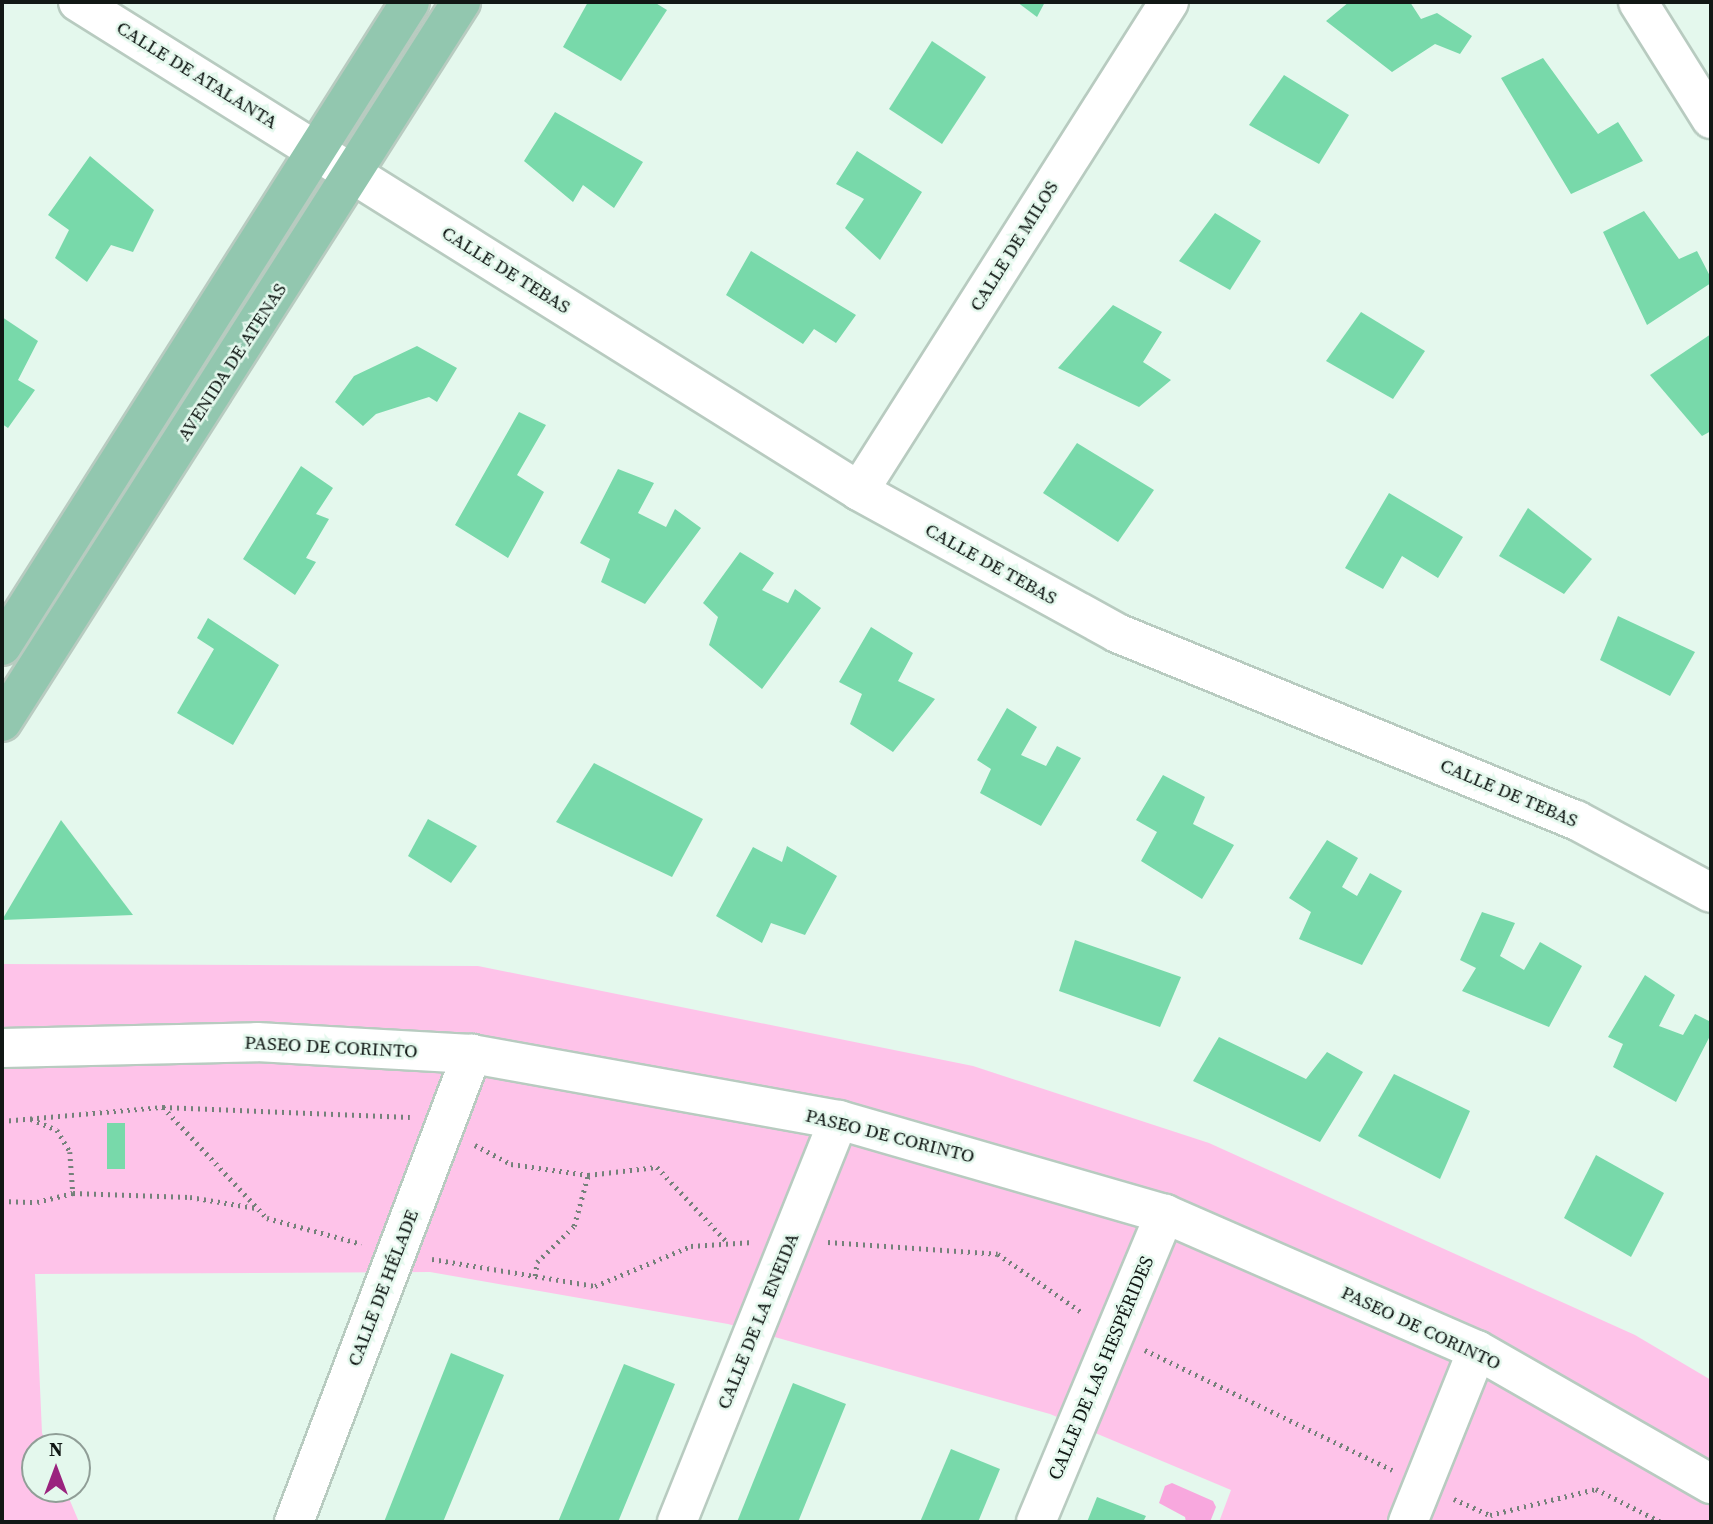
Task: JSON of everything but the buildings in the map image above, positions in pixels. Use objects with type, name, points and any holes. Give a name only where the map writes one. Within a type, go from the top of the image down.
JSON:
[{"type":"main road","points":[[2,646],[410,2]]},
{"type":"main road","name":"AVENIDA DE ATENAS","points":[[2,722],[461,2]]},
{"type":"street","name":"CALLE DE ATALANTA","points":[[78,2],[316,148]]},
{"type":"street","name":"CALLE DE MILOS","points":[[859,491],[1169,2]]},
{"type":"street","points":[[1638,2],[1711,119]]},
{"type":"street","name":"CALLE DE TEBAS","points":[[316,148],[859,491],[1117,633],[1576,820],[1711,893]]},
{"type":"street","name":"PASEO DE CORINTO","points":[[2,1048],[257,1042],[472,1054],[839,1120],[1165,1214],[1477,1350],[1711,1484]]},
{"type":"street","name":"CALLE DE HÉLADE","points":[[294,1522],[472,1054]]},
{"type":"street","name":"CALLE DE LA ENEIDA","points":[[677,1522],[839,1120]]},
{"type":"street","name":"CALLE DE LAS HESPÉRIDES","points":[[1036,1522],[1165,1214]]},
{"type":"street","points":[[1408,1522],[1477,1350]]},
{"type":"path","points":[[163,1107],[267,1218],[396,1253],[595,1286],[691,1246],[790,1240],[998,1254],[1115,1335],[1490,1515],[1596,1489],[1661,1522]]},
{"type":"path","points":[[2,1121],[163,1107],[424,1118],[511,1164],[588,1175],[657,1167],[728,1244]]},
{"type":"path","points":[[30,1119],[57,1130],[70,1152],[73,1193]]},
{"type":"path","points":[[535,1276],[537,1262],[574,1226],[588,1175]]},
{"type":"path","points":[[2,1201],[37,1202],[73,1193],[190,1197],[258,1209]]},
{"type":"shaded area","points":[[2,964],[478,966],[973,1066],[1209,1143],[1635,1335],[1711,1380],[1711,1522],[1219,1522],[1231,1490],[1050,1414],[728,1324],[430,1272],[35,1274],[42,1433],[21,1433],[21,1503],[71,1503],[79,1522],[2,1522]]},
{"type":"shaded area","points":[[1172,1483],[1213,1501],[1216,1507],[1210,1522],[1186,1522],[1185,1517],[1159,1503],[1165,1486]]}]
